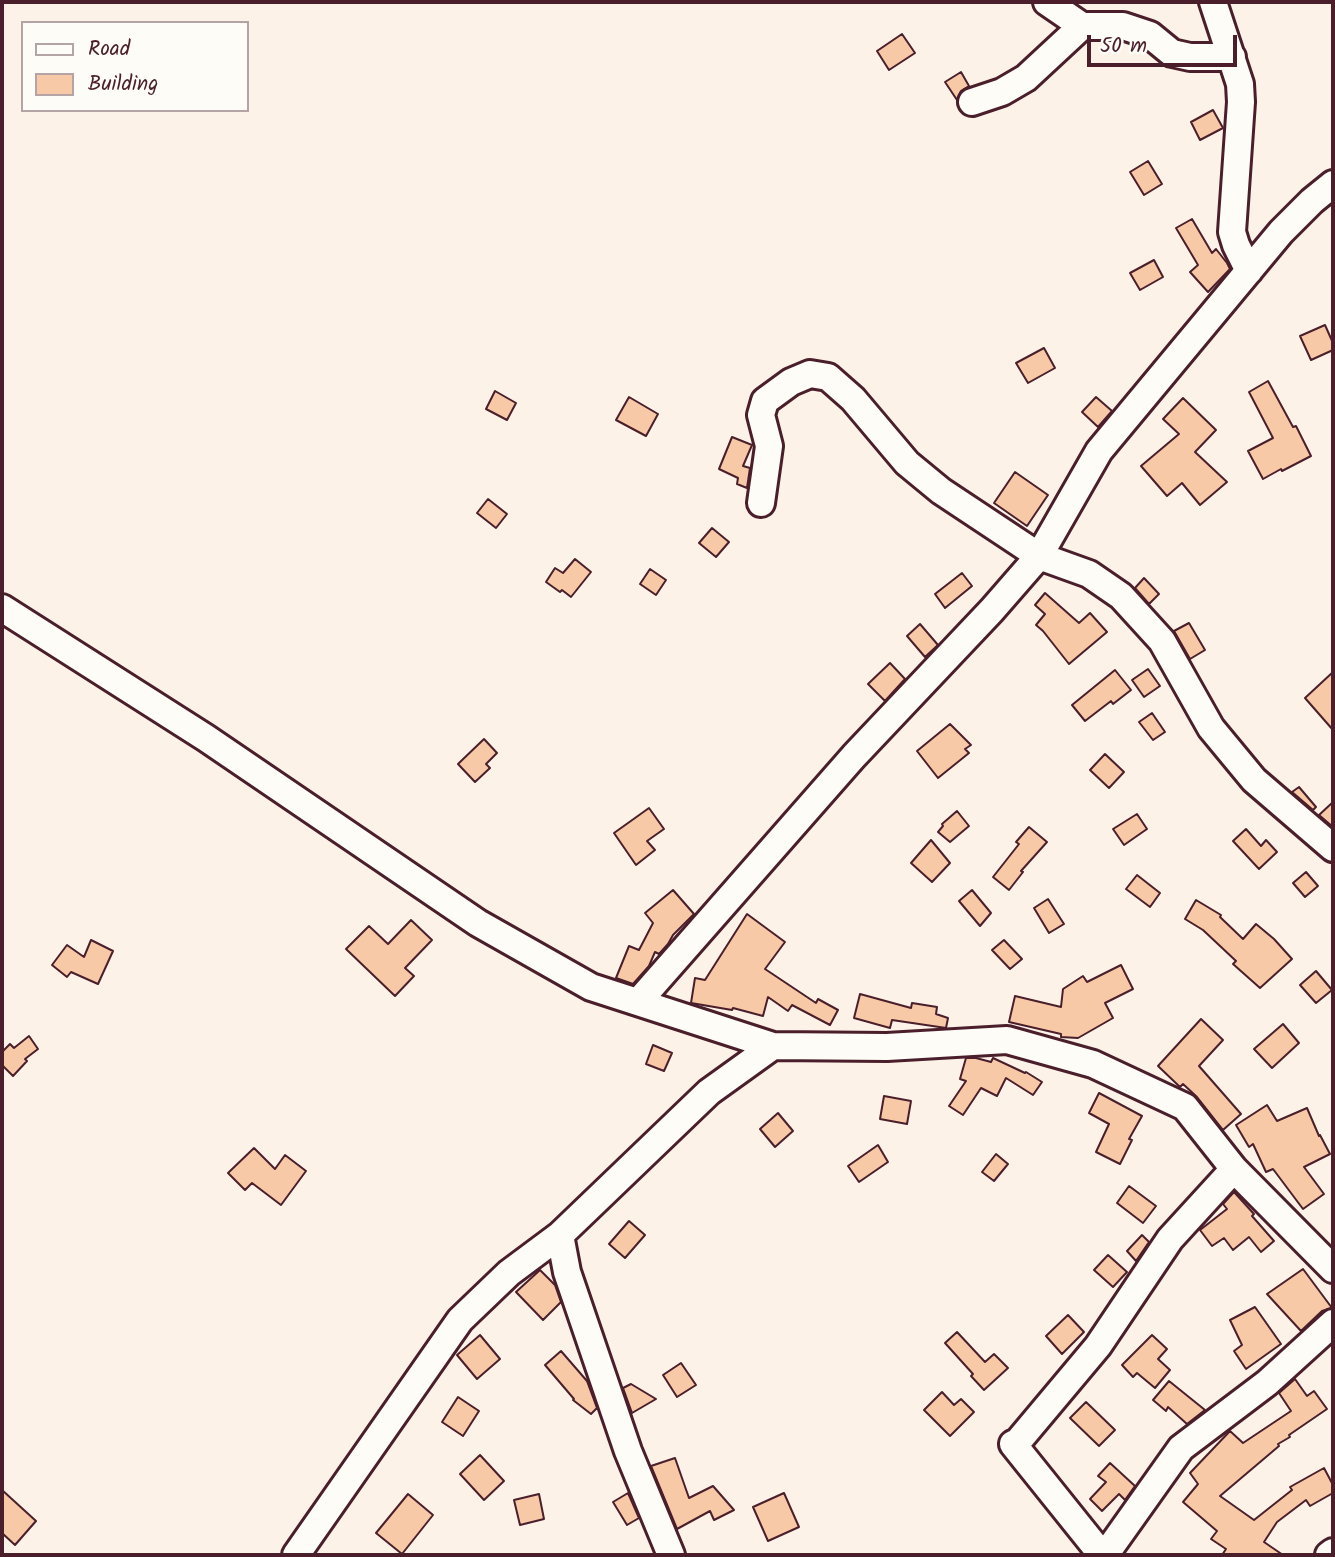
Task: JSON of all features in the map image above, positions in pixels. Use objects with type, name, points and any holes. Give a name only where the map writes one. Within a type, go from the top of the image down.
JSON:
[{"type":"street","points":[[1047,2],[1082,26],[1123,26],[1150,35],[1172,52],[1190,57],[1232,57]]},
{"type":"street","points":[[1213,2],[1240,83],[1232,232],[1249,271]]},
{"type":"street","points":[[972,102],[1002,92],[1026,78],[1082,26]]},
{"type":"street","points":[[638,1002],[854,756],[992,610],[1039,556],[1099,451],[1281,232],[1333,184]]},
{"type":"street","points":[[761,503],[769,446],[761,415],[765,401],[791,382],[810,374],[828,377],[853,399],[906,463],[941,491],[1039,556],[1089,574],[1121,596],[1163,641],[1211,729],[1254,780],[1333,848]]},
{"type":"street","points":[[2,608],[206,738],[478,923],[591,987],[773,1046],[887,1047],[1007,1041],[1093,1064],[1185,1107],[1234,1169],[1333,1269]]},
{"type":"street","points":[[296,1555],[460,1320],[509,1273],[560,1235],[709,1092],[773,1046]]},
{"type":"street","points":[[1234,1169],[1170,1239],[1098,1346],[1015,1445],[1013,1444],[1103,1555],[1181,1448],[1266,1382],[1333,1323]]},
{"type":"street","points":[[560,1235],[567,1272],[628,1451],[671,1555]]},
{"type":"street","points":[[1329,1555],[1333,1552]]},
{"type":"building","points":[[902,34],[915,53],[889,70],[877,51]]},
{"type":"building","points":[[961,72],[969,86],[961,91],[957,100],[945,82]]},
{"type":"building","points":[[1213,110],[1223,128],[1200,140],[1191,122]]},
{"type":"building","points":[[1148,161],[1162,184],[1144,195],[1130,172]]},
{"type":"building","points":[[1192,219],[1212,253],[1216,249],[1230,269],[1208,292],[1190,272],[1198,265],[1176,228]]},
{"type":"building","points":[[1154,260],[1163,277],[1140,290],[1130,273]]},
{"type":"building","points":[[1325,325],[1333,343],[1333,350],[1311,360],[1300,336]]},
{"type":"building","points":[[1044,348],[1055,368],[1028,383],[1016,363]]},
{"type":"building","points":[[1268,381],[1311,456],[1263,479],[1248,451],[1273,438],[1249,392]]},
{"type":"building","points":[[495,391],[516,403],[507,420],[486,409]]},
{"type":"building","points":[[629,397],[658,414],[646,436],[616,420]]},
{"type":"building","points":[[1096,397],[1112,411],[1098,427],[1082,412]]},
{"type":"building","points":[[1183,398],[1216,430],[1195,452],[1227,482],[1200,505],[1182,483],[1167,496],[1141,466],[1179,434],[1163,419]]},
{"type":"building","points":[[732,437],[752,445],[743,466],[750,468],[747,488],[737,484],[738,478],[719,469]]},
{"type":"building","points":[[1015,472],[1048,495],[1027,526],[994,503]]},
{"type":"building","points":[[488,499],[507,514],[496,528],[477,513]]},
{"type":"building","points":[[712,528],[729,542],[716,557],[699,543]]},
{"type":"building","points":[[575,559],[591,572],[571,597],[546,582],[555,568],[563,573]]},
{"type":"building","points":[[650,569],[666,580],[656,595],[640,584]]},
{"type":"building","points":[[962,573],[972,586],[945,608],[935,594]]},
{"type":"building","points":[[1144,578],[1159,594],[1149,604],[1135,588]]},
{"type":"building","points":[[1045,593],[1079,623],[1090,613],[1107,632],[1069,664],[1036,625],[1045,614],[1035,605]]},
{"type":"building","points":[[1189,623],[1205,650],[1190,659],[1174,631]]},
{"type":"building","points":[[920,624],[938,645],[925,657],[907,636]]},
{"type":"building","points":[[890,663],[905,679],[885,701],[868,684]]},
{"type":"building","points":[[1148,669],[1160,686],[1144,697],[1132,680]]},
{"type":"building","points":[[1115,670],[1131,690],[1085,721],[1072,705]]},
{"type":"building","points":[[1333,672],[1333,730],[1305,698]]},
{"type":"building","points":[[1152,713],[1165,732],[1153,740],[1139,722]]},
{"type":"building","points":[[950,724],[971,745],[965,749],[969,753],[938,778],[917,751]]},
{"type":"building","points":[[484,739],[497,753],[486,764],[490,768],[475,782],[458,764]]},
{"type":"building","points":[[1105,754],[1124,772],[1109,788],[1090,770]]},
{"type":"building","points":[[1299,787],[1316,807],[1313,810],[1292,792]]},
{"type":"building","points":[[1333,802],[1333,827],[1319,815]]},
{"type":"building","points":[[649,808],[664,829],[647,841],[655,850],[636,865],[614,833]]},
{"type":"building","points":[[957,811],[969,826],[950,842],[938,832],[942,824]]},
{"type":"building","points":[[1137,814],[1147,829],[1124,845],[1113,829]]},
{"type":"building","points":[[1029,827],[1047,842],[1021,871],[1023,872],[1009,890],[993,877]]},
{"type":"building","points":[[1246,829],[1261,846],[1266,840],[1277,852],[1259,869],[1233,841]]},
{"type":"building","points":[[931,840],[950,863],[932,882],[911,863]]},
{"type":"building","points":[[1306,872],[1318,886],[1305,897],[1293,883]]},
{"type":"building","points":[[1137,875],[1160,893],[1150,907],[1126,889]]},
{"type":"building","points":[[673,890],[694,914],[659,954],[655,952],[649,966],[633,984],[616,978],[629,946],[639,950],[653,923],[645,913]]},
{"type":"building","points":[[972,890],[991,913],[980,926],[959,901]]},
{"type":"building","points":[[1048,899],[1064,924],[1049,933],[1034,908]]},
{"type":"building","points":[[1196,900],[1221,915],[1243,939],[1256,924],[1292,959],[1260,988],[1233,964],[1236,961],[1203,930],[1185,919]]},
{"type":"building","points":[[747,914],[785,942],[765,969],[816,1003],[818,999],[838,1010],[830,1025],[792,1005],[788,1011],[768,997],[763,1016],[733,1008],[732,1010],[691,1003],[695,978],[705,980]]},
{"type":"building","points":[[411,920],[432,940],[405,968],[414,976],[395,996],[346,949],[369,926],[388,944]]},
{"type":"building","points":[[91,940],[113,951],[98,984],[71,972],[67,977],[52,965],[67,945],[84,957]]},
{"type":"building","points":[[1004,940],[1022,959],[1010,969],[992,950]]},
{"type":"building","points":[[1121,965],[1133,989],[1105,1003],[1113,1018],[1078,1038],[1061,1037],[1061,1034],[1009,1022],[1015,996],[1061,1007],[1063,989],[1083,976],[1087,982]]},
{"type":"building","points":[[1316,971],[1332,990],[1316,1003],[1300,985]]},
{"type":"building","points":[[860,994],[911,1008],[912,1003],[937,1007],[936,1014],[948,1018],[946,1028],[892,1020],[890,1028],[854,1018]]},
{"type":"building","points":[[1201,1019],[1223,1040],[1199,1066],[1241,1114],[1223,1130],[1197,1097],[1183,1084],[1180,1087],[1158,1066]]},
{"type":"building","points":[[1283,1024],[1299,1043],[1272,1068],[1254,1049]]},
{"type":"building","points":[[29,1036],[38,1049],[25,1059],[27,1061],[13,1076],[2,1065],[2,1052],[10,1044],[14,1048]]},
{"type":"building","points":[[653,1045],[672,1053],[664,1071],[646,1064]]},
{"type":"building","points":[[966,1058],[991,1062],[993,1058],[1042,1082],[1033,1095],[1006,1078],[997,1096],[981,1088],[963,1115],[949,1106],[966,1081],[960,1079]]},
{"type":"building","points":[[1099,1093],[1142,1116],[1129,1139],[1132,1140],[1120,1164],[1096,1152],[1109,1124],[1089,1113]]},
{"type":"building","points":[[884,1096],[911,1101],[907,1124],[880,1119]]},
{"type":"building","points":[[1267,1105],[1277,1121],[1307,1108],[1330,1154],[1304,1167],[1324,1194],[1303,1209],[1273,1169],[1266,1172],[1253,1144],[1249,1147],[1236,1125]]},
{"type":"building","points":[[778,1113],[793,1131],[775,1147],[760,1129]]},
{"type":"building","points":[[878,1145],[888,1162],[859,1182],[848,1166]]},
{"type":"building","points":[[254,1148],[275,1169],[285,1155],[306,1171],[281,1205],[252,1183],[245,1190],[228,1173]]},
{"type":"building","points":[[996,1154],[1008,1164],[994,1181],[982,1172]]},
{"type":"building","points":[[1129,1186],[1156,1206],[1143,1223],[1117,1203]]},
{"type":"building","points":[[1234,1192],[1274,1241],[1261,1252],[1249,1237],[1233,1250],[1224,1238],[1212,1246],[1200,1230],[1227,1209],[1223,1204]]},
{"type":"building","points":[[629,1221],[645,1235],[625,1258],[609,1244]]},
{"type":"building","points":[[1142,1235],[1149,1242],[1136,1261],[1127,1251]]},
{"type":"building","points":[[1108,1255],[1127,1272],[1113,1287],[1094,1270]]},
{"type":"building","points":[[1303,1269],[1332,1308],[1322,1311],[1301,1331],[1267,1294]]},
{"type":"building","points":[[540,1270],[555,1285],[561,1302],[543,1320],[516,1292]]},
{"type":"building","points":[[1255,1307],[1281,1344],[1246,1369],[1234,1351],[1242,1345],[1230,1320]]},
{"type":"building","points":[[1068,1315],[1084,1332],[1062,1354],[1046,1336]]},
{"type":"building","points":[[957,1332],[985,1362],[994,1354],[1008,1368],[984,1390],[945,1343]]},
{"type":"building","points":[[480,1335],[500,1359],[477,1379],[457,1355]]},
{"type":"building","points":[[1152,1335],[1167,1349],[1158,1359],[1170,1370],[1155,1388],[1137,1373],[1133,1377],[1122,1365]]},
{"type":"building","points":[[561,1351],[587,1381],[597,1408],[591,1414],[573,1400],[545,1365]]},
{"type":"building","points":[[681,1363],[696,1385],[677,1397],[663,1375]]},
{"type":"building","points":[[1295,1379],[1307,1396],[1314,1391],[1327,1409],[1289,1435],[1290,1437],[1278,1444],[1279,1446],[1220,1496],[1254,1520],[1292,1490],[1290,1487],[1324,1468],[1333,1485],[1333,1493],[1310,1506],[1306,1500],[1277,1522],[1264,1542],[1283,1555],[1222,1555],[1226,1549],[1211,1539],[1217,1531],[1183,1502],[1198,1484],[1190,1473],[1230,1431],[1243,1443],[1291,1411],[1279,1393]]},
{"type":"building","points":[[1169,1381],[1205,1410],[1187,1424],[1168,1407],[1166,1411],[1153,1400]]},
{"type":"building","points":[[631,1384],[656,1399],[632,1413],[623,1388]]},
{"type":"building","points":[[942,1392],[954,1405],[961,1399],[974,1412],[950,1436],[924,1410]]},
{"type":"building","points":[[458,1397],[479,1411],[463,1436],[442,1422]]},
{"type":"building","points":[[1086,1402],[1115,1430],[1099,1446],[1070,1418]]},
{"type":"building","points":[[480,1455],[504,1481],[484,1500],[460,1474]]},
{"type":"building","points":[[675,1458],[689,1498],[713,1486],[734,1510],[714,1520],[710,1511],[677,1529],[651,1466]]},
{"type":"building","points":[[1110,1463],[1135,1486],[1125,1500],[1119,1494],[1102,1511],[1090,1499],[1106,1482],[1098,1476]]},
{"type":"building","points":[[2,1490],[36,1521],[15,1545],[2,1533]]},
{"type":"building","points":[[628,1493],[639,1518],[627,1525],[613,1502]]},
{"type":"building","points":[[784,1493],[799,1527],[768,1541],[753,1507]]},
{"type":"building","points":[[408,1494],[433,1515],[402,1554],[376,1533]]},
{"type":"building","points":[[539,1494],[544,1519],[520,1525],[514,1500]]}]
